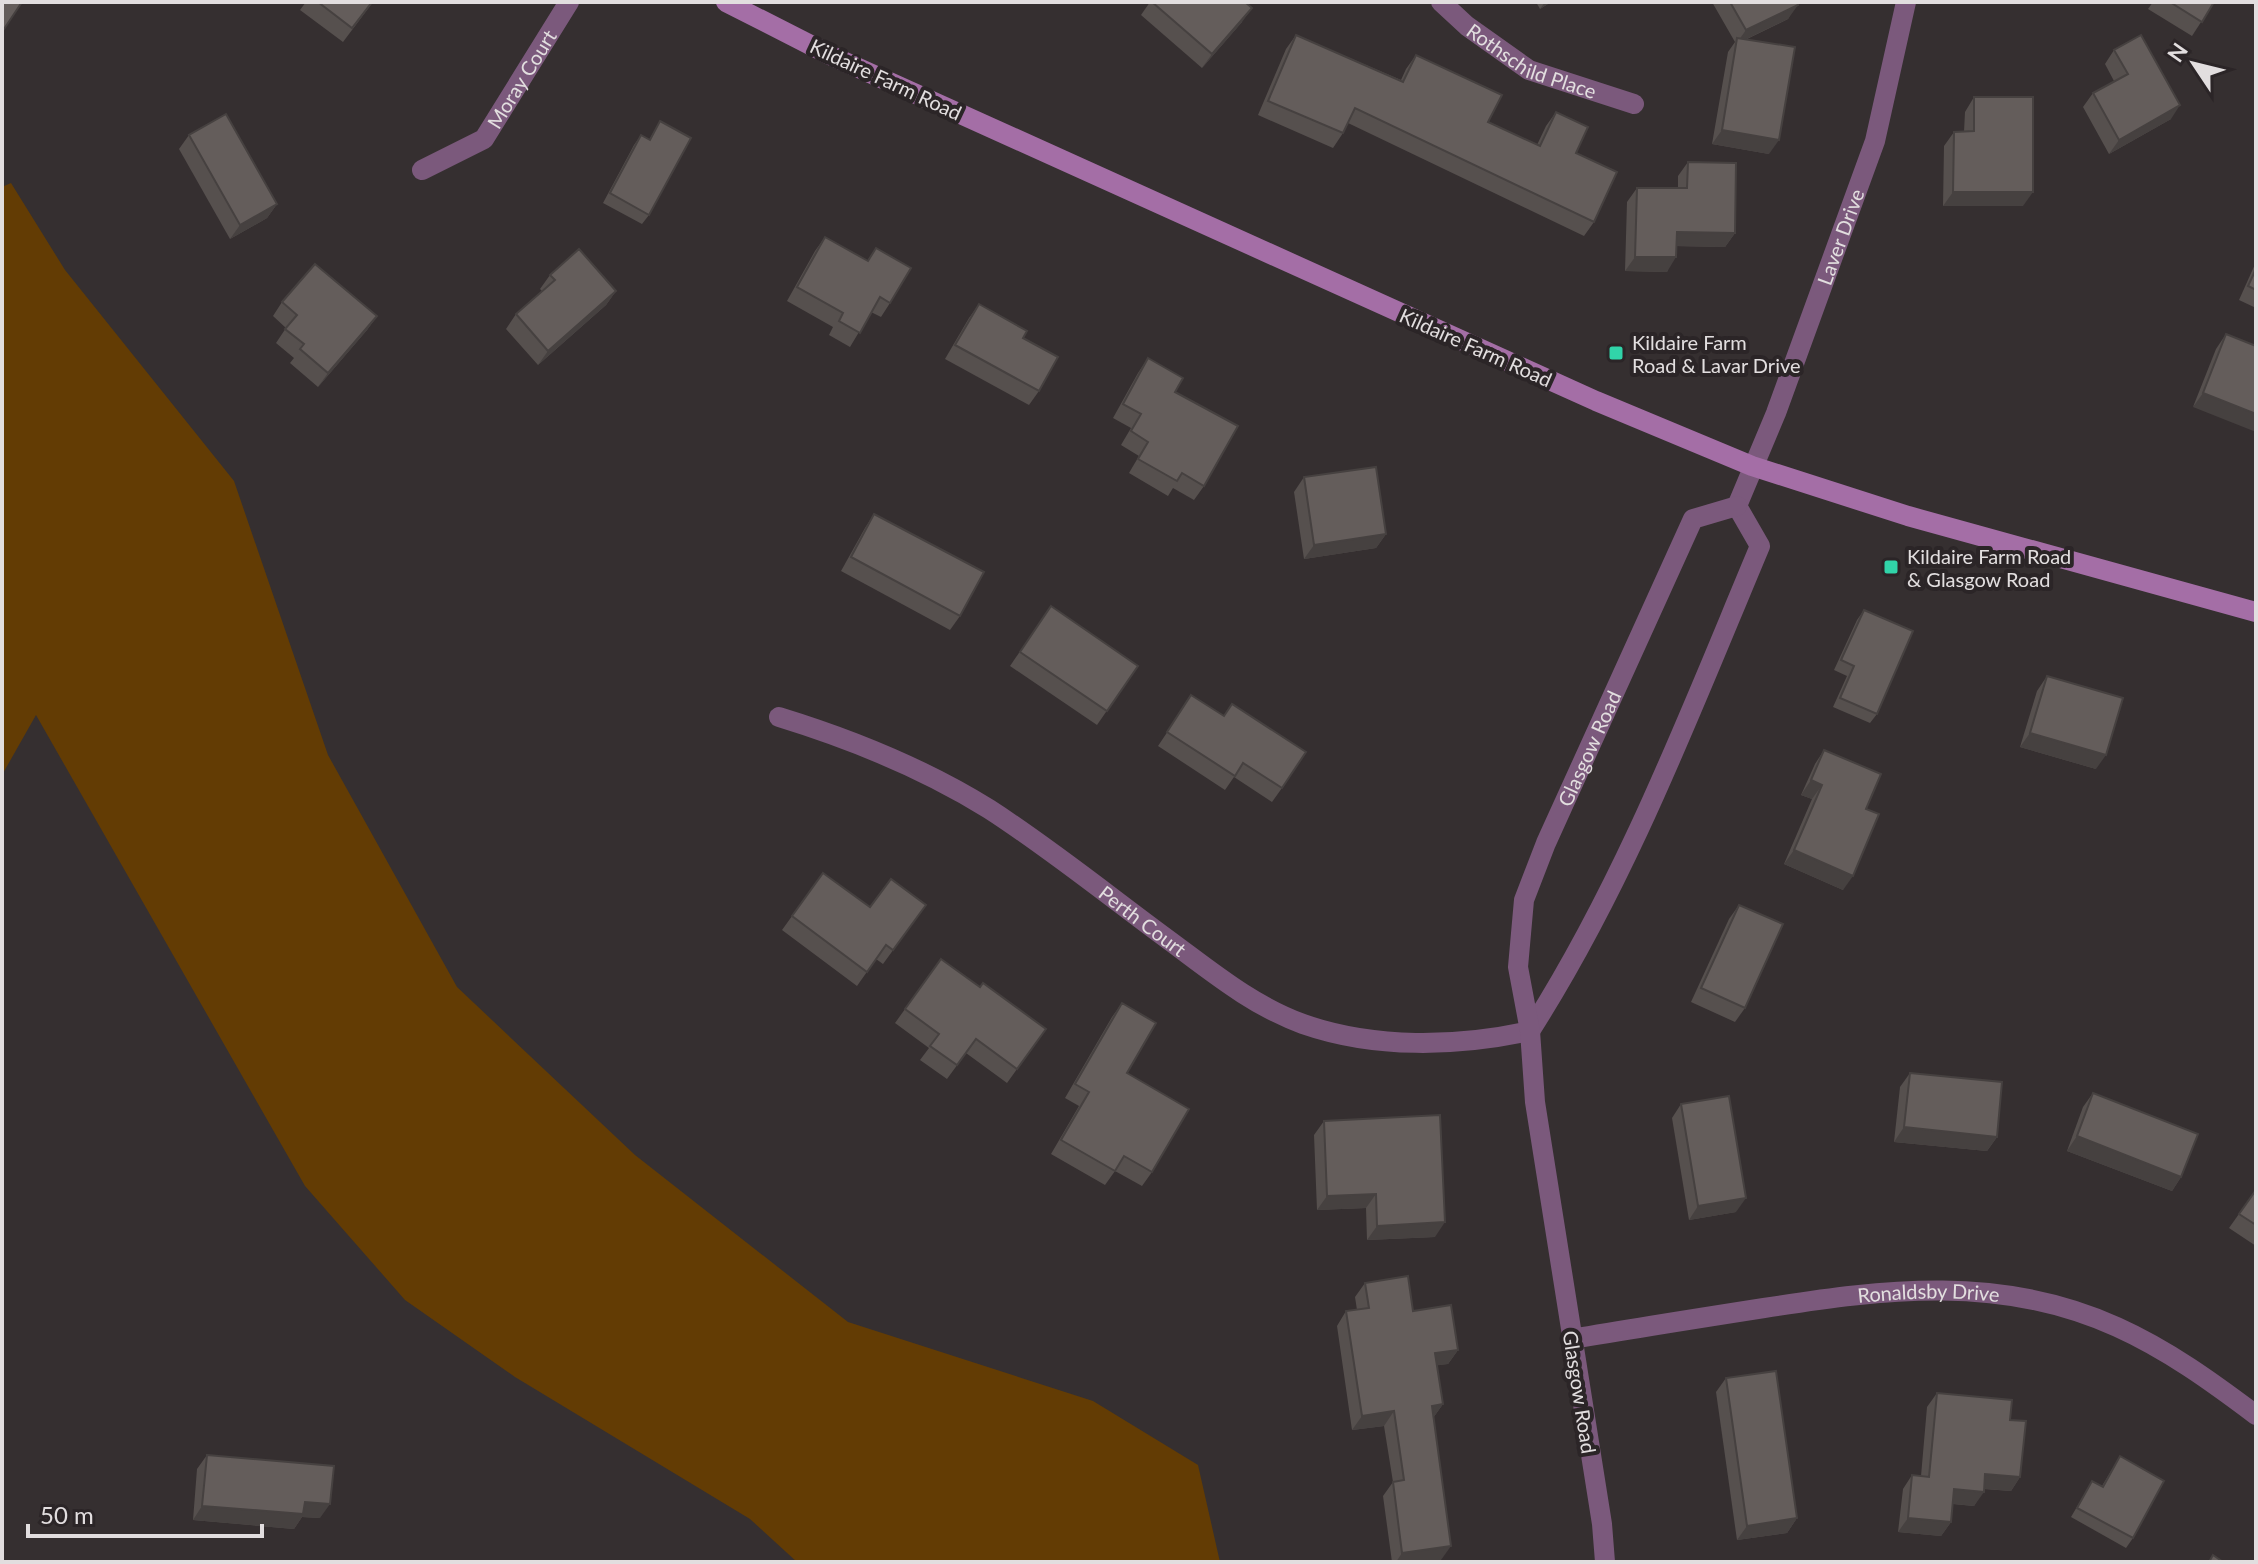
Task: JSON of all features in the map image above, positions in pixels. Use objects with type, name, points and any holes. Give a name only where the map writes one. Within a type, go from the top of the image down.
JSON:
[{"type":"main road","name":"Kildaire Farm Road","points":[[726,2],[861,69],[1581,394],[1752,466],[1908,516],[2256,612]]},
{"type":"street","name":"Moray Court","points":[[422,170],[484,139],[569,2]]},
{"type":"street","name":"Rothschild Place","points":[[1441,2],[1467,26],[1529,70],[1634,104]]},
{"type":"street","name":"Laver Drive","points":[[1752,466],[1776,413],[1875,141],[1906,2]]},
{"type":"street","points":[[1530,1031],[1571,967],[1616,876],[1760,546],[1737,506],[1752,466]]},
{"type":"street","name":"Glasgow Road","points":[[1605,1562],[1602,1524],[1535,1102],[1530,1031],[1518,967],[1519,930],[1524,900],[1540,857],[1693,519],[1737,506]]},
{"type":"street","name":"Perth Court","points":[[779,717],[849,738],[933,776],[991,811],[1240,993],[1302,1023],[1346,1036],[1393,1042],[1452,1042],[1530,1031]]},
{"type":"street","name":"Ronaldsby Drive","points":[[1572,1339],[1862,1293],[1966,1289],[2022,1298],[2115,1326],[2198,1372],[2256,1415]]},
{"type":"shaded area","points":[[11,183],[65,270],[234,481],[328,755],[457,987],[635,1155],[848,1322],[1093,1401],[1198,1465],[1220,1562],[797,1562],[750,1519],[515,1377],[405,1300],[305,1186],[36,715],[2,775],[2,187]]},
{"type":"building","points":[[2,2],[22,2],[2,32]]},
{"type":"building","points":[[318,2],[372,2],[352,28]]},
{"type":"building","points":[[1152,2],[1245,2],[1252,8],[1212,54]]},
{"type":"building","points":[[1730,2],[1797,2],[1798,5],[1746,30]]},
{"type":"building","points":[[2170,2],[2214,2],[2202,22]]},
{"type":"building","points":[[1296,35],[1403,82],[1416,55],[1502,95],[1488,122],[1540,146],[1556,112],[1588,127],[1576,153],[1617,172],[1594,222],[1355,108],[1343,133],[1268,101]]},
{"type":"building","points":[[2141,35],[2180,105],[2119,140],[2093,93],[2128,74],[2114,50]]},
{"type":"building","points":[[1737,38],[1795,47],[1779,140],[1722,130]]},
{"type":"building","points":[[1974,97],[2033,97],[2033,192],[1953,192],[1954,132],[1974,131]]},
{"type":"building","points":[[226,114],[277,204],[240,225],[189,135]]},
{"type":"building","points":[[660,121],[691,138],[649,215],[610,193],[641,135],[650,140]]},
{"type":"building","points":[[1688,162],[1736,163],[1735,233],[1677,232],[1676,257],[1635,257],[1637,188],[1687,188]]},
{"type":"building","points":[[825,237],[868,261],[876,248],[911,268],[890,303],[880,297],[860,333],[839,321],[843,313],[797,287]]},
{"type":"building","points":[[579,249],[616,291],[548,351],[516,314],[555,280],[550,275]]},
{"type":"building","points":[[315,264],[377,316],[328,373],[300,349],[304,344],[285,329],[297,315],[282,302]]},
{"type":"building","points":[[2256,269],[2256,290],[2248,286]]},
{"type":"building","points":[[979,304],[1027,331],[1023,338],[1058,357],[1039,391],[955,345]]},
{"type":"building","points":[[2226,334],[2256,346],[2256,414],[2203,393]]},
{"type":"building","points":[[1148,358],[1183,378],[1175,392],[1238,426],[1204,486],[1182,473],[1177,481],[1138,459],[1148,442],[1131,431],[1141,414],[1123,404]]},
{"type":"building","points":[[1376,467],[1386,534],[1314,545],[1304,477]]},
{"type":"building","points":[[874,514],[984,572],[960,616],[851,557]]},
{"type":"building","points":[[1051,606],[1138,666],[1107,711],[1020,652]]},
{"type":"building","points":[[1864,610],[1913,631],[1877,714],[1840,698],[1854,666],[1841,660]]},
{"type":"building","points":[[2047,676],[2123,698],[2106,755],[2030,733]]},
{"type":"building","points":[[1191,695],[1224,716],[1232,704],[1306,752],[1282,788],[1243,763],[1235,776],[1167,732]]},
{"type":"building","points":[[1824,750],[1881,774],[1866,809],[1879,814],[1853,876],[1794,850],[1822,785],[1811,780]]},
{"type":"building","points":[[823,873],[870,907],[891,879],[926,905],[893,950],[886,945],[867,972],[792,916]]},
{"type":"building","points":[[1739,905],[1783,924],[1745,1008],[1701,988]]},
{"type":"building","points":[[941,959],[980,987],[983,983],[1046,1029],[1017,1069],[976,1039],[957,1065],[930,1046],[939,1034],[905,1009]]},
{"type":"building","points":[[1122,1003],[1156,1023],[1127,1073],[1189,1109],[1152,1172],[1124,1156],[1115,1171],[1061,1140],[1089,1092],[1075,1084]]},
{"type":"building","points":[[1910,1073],[2002,1082],[1997,1137],[1904,1127]]},
{"type":"building","points":[[2093,1093],[2198,1134],[2181,1177],[2077,1136]]},
{"type":"building","points":[[1729,1096],[1746,1198],[1698,1206],[1681,1104]]},
{"type":"building","points":[[1440,1115],[1445,1222],[1377,1226],[1376,1194],[1327,1196],[1324,1121]]},
{"type":"building","points":[[2256,1190],[2256,1225],[2239,1214]]},
{"type":"building","points":[[1408,1276],[1413,1311],[1451,1305],[1458,1350],[1435,1353],[1443,1404],[1432,1406],[1451,1546],[1402,1553],[1393,1482],[1404,1480],[1394,1411],[1362,1416],[1346,1311],[1369,1308],[1365,1283]]},
{"type":"building","points":[[1776,1371],[1797,1518],[1747,1526],[1726,1378]]},
{"type":"building","points":[[1937,1393],[2012,1400],[2010,1420],[2026,1421],[2020,1477],[1985,1474],[1984,1492],[1954,1489],[1951,1522],[1908,1518],[1912,1475],[1929,1477]]},
{"type":"building","points":[[207,1455],[334,1466],[330,1504],[305,1502],[303,1514],[202,1506]]},
{"type":"building","points":[[2120,1456],[2164,1481],[2133,1538],[2077,1508],[2092,1481],[2103,1487]]},
{"type":"building","points":[[2213,1555],[2223,1562],[2209,1562]]},
{"type":"place","name":"Kildaire Farm Road & Lavar Drive","points":[[1616,353]]},
{"type":"place","name":"Kildaire Farm Road & Glasgow Road","points":[[1891,567]]}]
